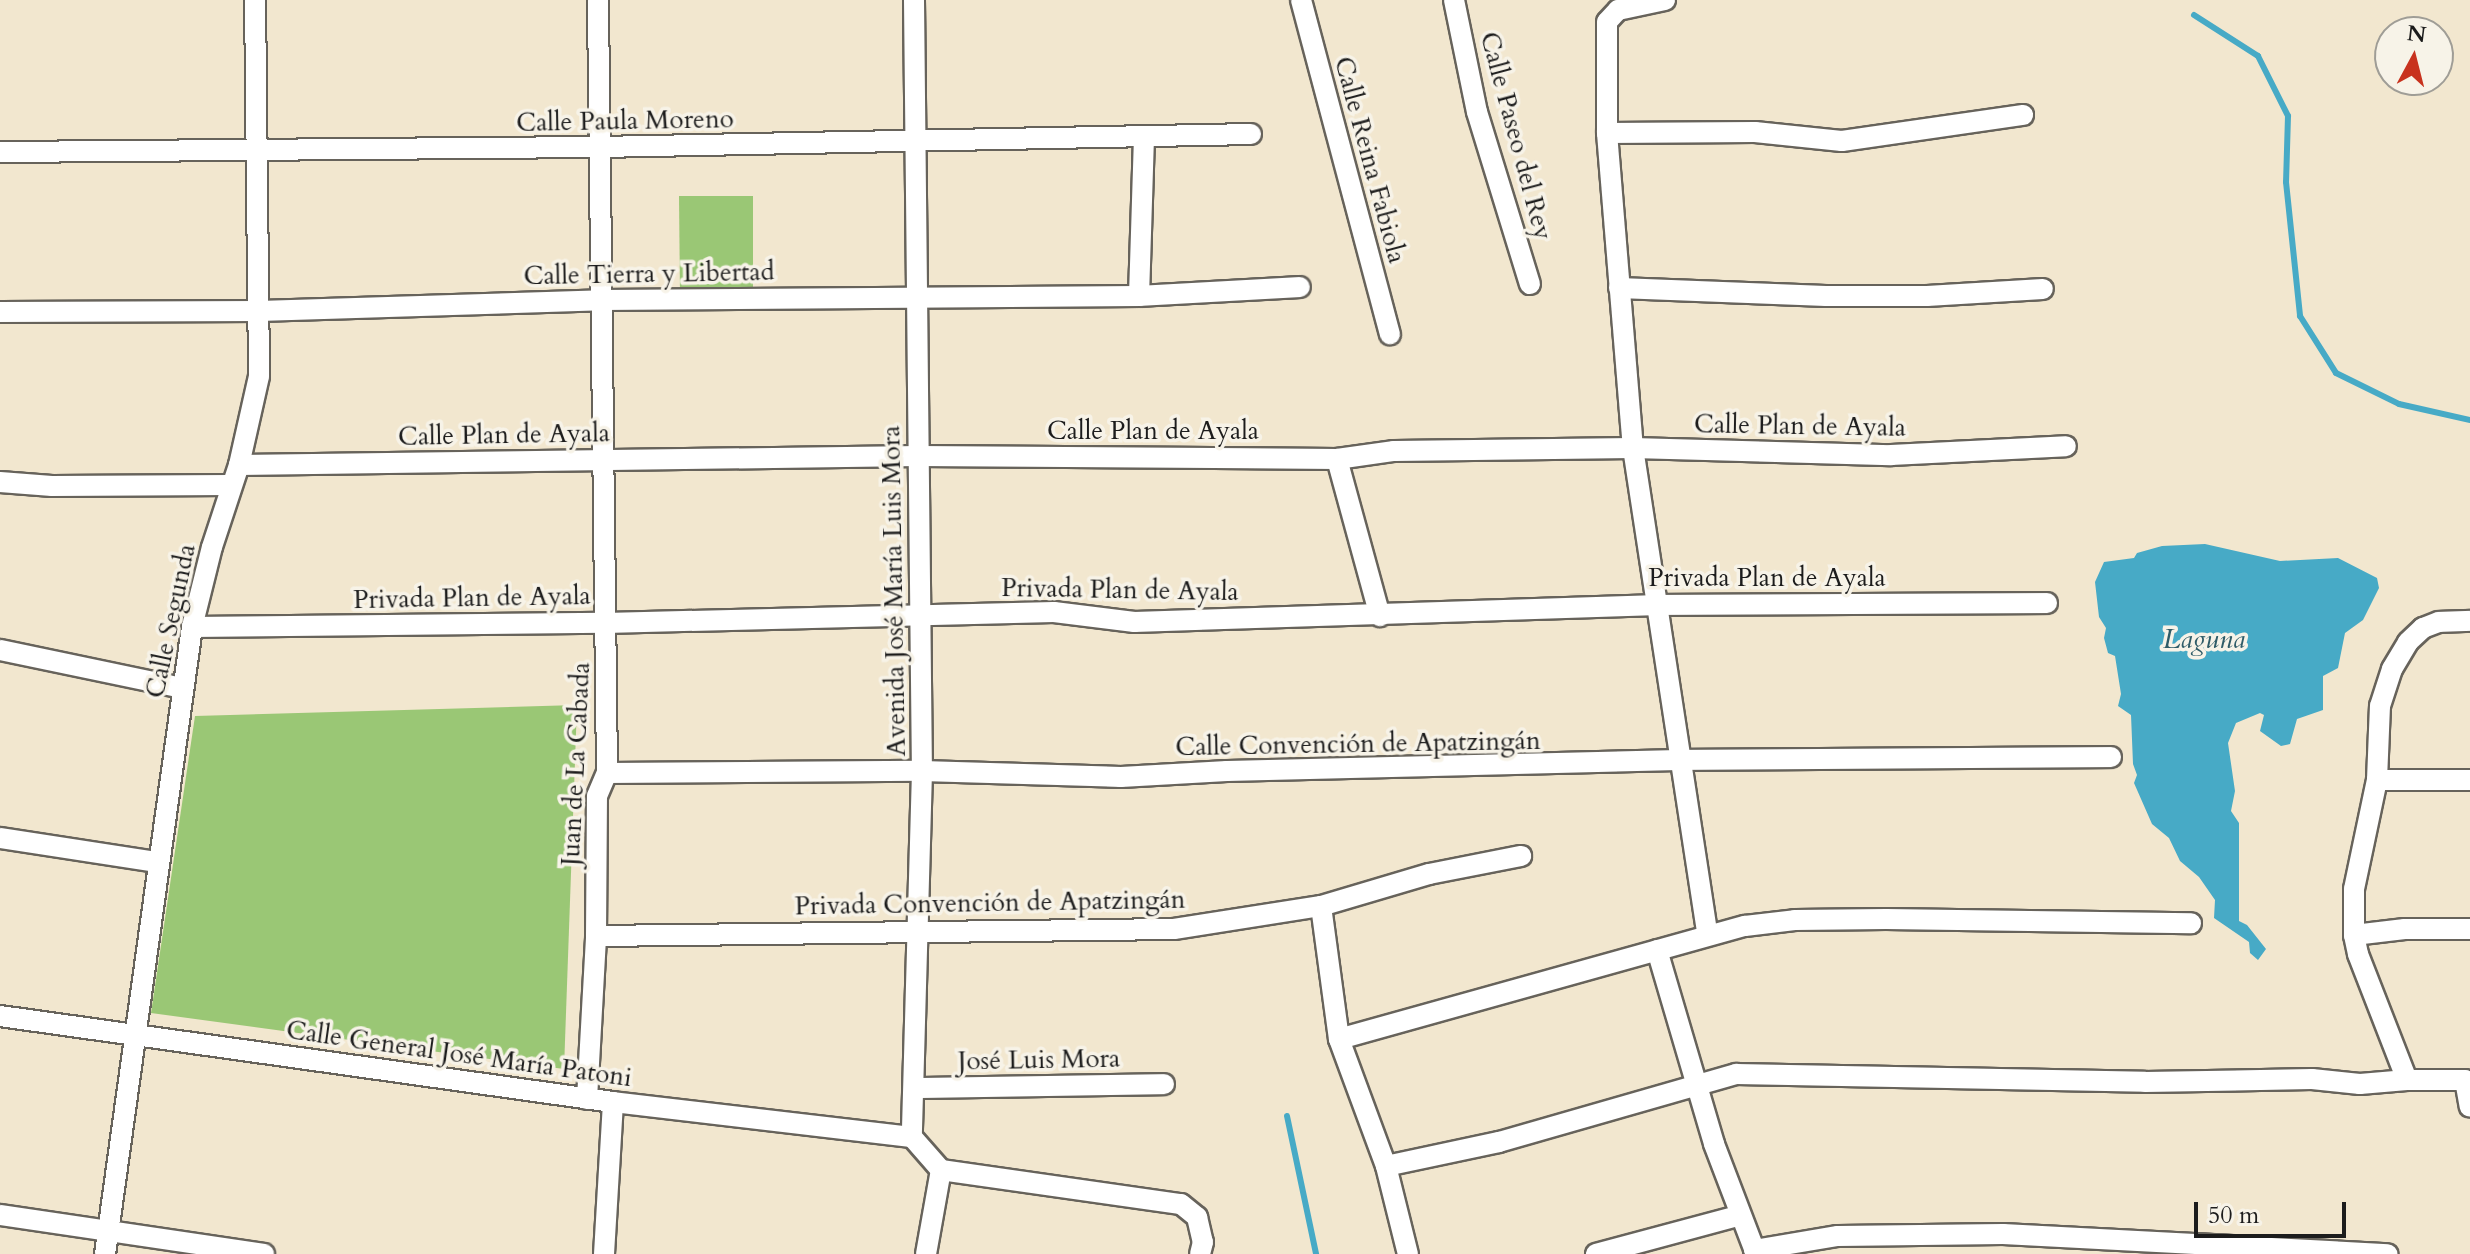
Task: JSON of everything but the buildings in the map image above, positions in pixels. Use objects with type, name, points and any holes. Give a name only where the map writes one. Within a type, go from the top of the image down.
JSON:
[{"type":"street","name":"Calle Segunda","points":[[105,1254],[192,627],[230,485],[239,465],[259,376],[255,0]]},
{"type":"street","name":"Juan de La Cabada","points":[[587,1099],[596,936],[597,796],[607,773],[598,0]]},
{"type":"street","name":"Avenida José María Luis Mora","points":[[912,1137],[922,771],[918,616],[918,142],[914,0]]},
{"type":"street","name":"Calle Reina Fabiola","points":[[1301,0],[1390,334]]},
{"type":"street","name":"Calle Paseo del Rey","points":[[1454,0],[1477,112],[1530,284]]},
{"type":"street","points":[[1665,0],[1618,10],[1607,22],[1607,133],[1633,448],[1707,934]]},
{"type":"street","points":[[1607,133],[1755,132],[1842,141],[2023,115]]},
{"type":"street","name":"Calle Paula Moreno","points":[[0,152],[599,147],[1251,134]]},
{"type":"street","points":[[1139,296],[1144,138]]},
{"type":"street","name":"Calle Tierra y Libertad","points":[[0,312],[259,311],[602,300],[1139,296],[1300,287]]},
{"type":"street","points":[[1619,288],[1826,296],[1927,296],[2043,289]]},
{"type":"street","name":"Calle Plan de Ayala","points":[[239,465],[918,456],[1337,459],[1394,451],[1633,448],[1891,455],[2066,446]]},
{"type":"street","points":[[1337,459],[1380,616]]},
{"type":"street","points":[[0,482],[52,486],[230,485]]},
{"type":"street","name":"Privada Plan de Ayala","points":[[192,627],[605,623],[739,617],[1054,612],[1134,622],[1659,605],[2047,603]]},
{"type":"street","points":[[2407,1080],[2354,935],[2354,889],[2377,780],[2380,706],[2400,654],[2423,628],[2439,622],[2470,621]]},
{"type":"street","points":[[0,650],[182,688]]},
{"type":"street","name":"Calle Convención de Apatzingán","points":[[607,773],[922,771],[1121,777],[1227,771],[1679,760],[2111,757]]},
{"type":"street","points":[[2377,780],[2470,780]]},
{"type":"street","points":[[0,838],[157,862]]},
{"type":"street","name":"Privada Convención de Apatzingán","points":[[596,936],[1174,929],[1321,906],[1429,874],[1521,856]]},
{"type":"street","points":[[1321,906],[1339,1039],[1386,1166],[1408,1254]]},
{"type":"street","points":[[1339,1039],[1707,934],[1795,920],[2191,923]]},
{"type":"street","points":[[2354,935],[2405,929],[2470,929]]},
{"type":"street","points":[[1657,950],[1738,1216],[1755,1252],[1838,1236],[1988,1234],[2387,1254]]},
{"type":"street","name":"Calle General José María Patoni","points":[[0,1016],[587,1099],[912,1137]]},
{"type":"street","points":[[1386,1166],[1499,1142],[1695,1083],[1736,1074],[2145,1082],[2312,1079],[2360,1084],[2468,1080],[2470,1107]]},
{"type":"street","name":"José Luis Mora","points":[[915,1088],[1164,1084]]},
{"type":"street","points":[[604,1254],[613,1102]]},
{"type":"street","points":[[912,1137],[941,1170],[1174,1203],[1194,1211],[1202,1232],[1200,1254]]},
{"type":"street","points":[[926,1254],[941,1170]]},
{"type":"street","points":[[0,1215],[264,1254]]},
{"type":"street","points":[[1596,1254],[1738,1216]]},
{"type":"green space","points":[[679,196],[753,196],[753,296],[680,296]]},
{"type":"green space","points":[[577,705],[564,1069],[151,1013],[195,716]]},
{"type":"water","name":"Laguna","points":[[2205,544],[2280,561],[2338,558],[2377,578],[2379,588],[2363,620],[2345,633],[2338,668],[2323,676],[2323,710],[2297,719],[2290,744],[2281,746],[2260,731],[2264,715],[2260,713],[2236,723],[2228,743],[2235,791],[2231,811],[2239,823],[2239,921],[2247,925],[2266,949],[2258,960],[2250,953],[2249,942],[2214,918],[2215,900],[2199,877],[2180,861],[2169,838],[2152,824],[2134,783],[2137,775],[2133,764],[2131,715],[2118,706],[2121,694],[2115,656],[2108,653],[2104,638],[2106,628],[2099,617],[2095,582],[2104,562],[2134,558],[2137,553],[2162,546]]},
{"type":"waterway","points":[[2194,15],[2258,56],[2288,116],[2286,182],[2300,316],[2336,373],[2399,404],[2470,420]]},
{"type":"waterway","points":[[1287,1116],[1316,1254]]}]
